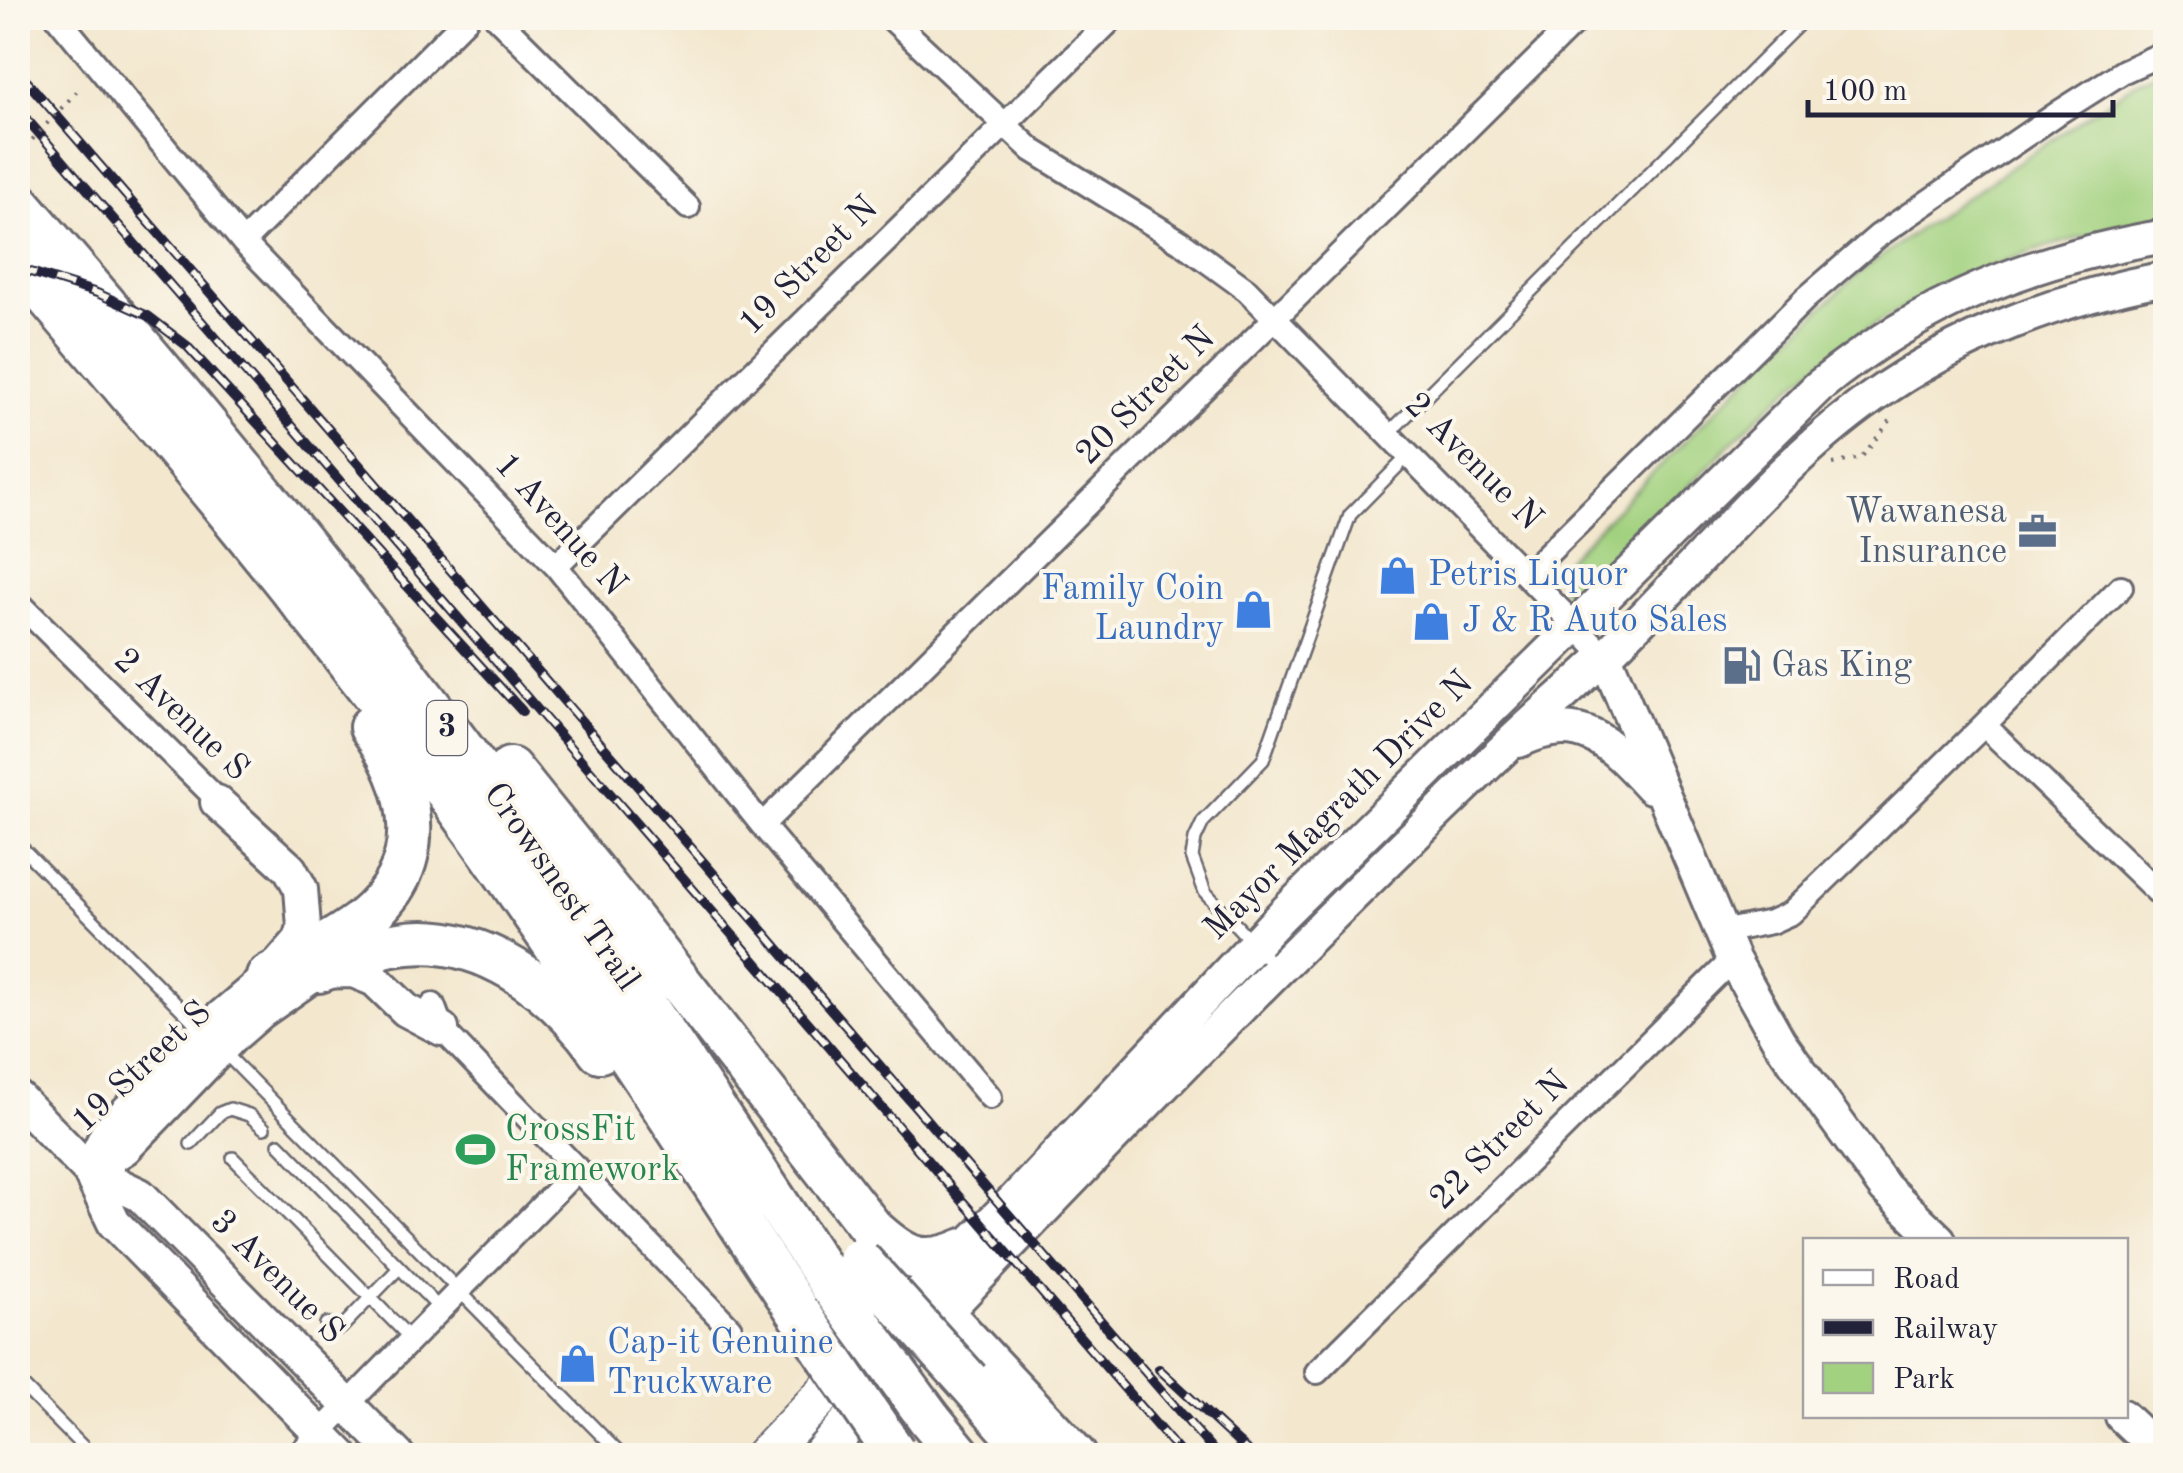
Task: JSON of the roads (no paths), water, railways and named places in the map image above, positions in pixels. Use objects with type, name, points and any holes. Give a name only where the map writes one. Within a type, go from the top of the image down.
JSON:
[{"type":"highway","name":"Crowsnest Trail","points":[[18,202],[501,867],[896,1454]]},
{"type":"highway","name":"Crowsnest Trail","points":[[18,262],[168,407],[405,673],[622,949],[846,1274]]},
{"type":"highway","points":[[168,407],[389,752],[409,813],[408,854],[402,875],[390,892],[344,934],[268,978]]},
{"type":"highway","points":[[168,407],[312,531],[620,904],[871,1228],[896,1250],[920,1259],[937,1260],[964,1250]]},
{"type":"highway","points":[[318,972],[376,949],[423,942],[476,952],[518,972],[586,1032],[793,1304]]},
{"type":"highway","points":[[846,1274],[968,1381],[1034,1456]]},
{"type":"highway","points":[[846,1274],[928,1418],[960,1456]]},
{"type":"highway","points":[[925,1310],[1074,1456]]},
{"type":"main road","name":"Mayor Magrath Drive N","points":[[925,1310],[964,1250],[1254,944],[1818,387],[1876,342],[1927,312],[2052,260],[2166,236]]},
{"type":"main road","points":[[764,1456],[925,1310],[1279,971],[1506,747],[1605,656],[1806,452],[1872,398],[1918,368],[2004,326],[2062,303],[2166,278]]},
{"type":"main road","name":"2 Avenue N","points":[[1605,656],[1727,946],[1779,1041],[1885,1188],[1938,1238]]},
{"type":"main road","points":[[1506,747],[1554,727],[1594,736],[1632,766],[1667,806]]},
{"type":"main road","name":"19 Street S","points":[[89,1170],[125,1148],[300,940],[304,927],[301,889],[290,870],[217,802]]},
{"type":"main road","points":[[318,972],[353,971],[376,980],[406,1010],[438,1017]]},
{"type":"main road","name":"19 Street S","points":[[213,1040],[318,972]]},
{"type":"main road","name":"3 Avenue S","points":[[18,1098],[89,1170],[140,1195],[398,1456]]},
{"type":"main road","name":"3 Avenue S","points":[[89,1170],[114,1223],[320,1448]]},
{"type":"main road","points":[[821,1456],[925,1310]]},
{"type":"main road","points":[[2124,1418],[2164,1456]]},
{"type":"street","points":[[243,242],[468,18]]},
{"type":"street","points":[[497,18],[688,208]]},
{"type":"street","name":"2 Avenue N","points":[[892,18],[1032,150],[1208,261],[1276,317],[1605,656]]},
{"type":"street","name":"19 Street N","points":[[556,566],[1114,18]]},
{"type":"street","name":"20 Street N","points":[[762,825],[1579,18]]},
{"type":"street","name":"1 Avenue N","points":[[65,20],[243,242],[556,566],[762,825],[990,1097]]},
{"type":"street","points":[[1526,574],[1735,367],[1868,244],[2124,70],[2166,52]]},
{"type":"street","points":[[1727,946],[1790,912],[1984,726],[2120,586]]},
{"type":"street","name":"2 Avenue S","points":[[18,602],[217,802],[304,868]]},
{"type":"street","points":[[1984,726],[2166,900]]},
{"type":"street","name":"22 Street N","points":[[1317,1372],[1727,946]]},
{"type":"street","points":[[438,1017],[730,1328]]},
{"type":"street","points":[[320,1448],[348,1406],[578,1169]]},
{"type":"lane","points":[[1388,434],[1805,18]]},
{"type":"lane","points":[[1279,971],[1205,892],[1192,857],[1194,839],[1203,822],[1263,760],[1350,516],[1409,455]]},
{"type":"lane","points":[[18,844],[622,1456]]},
{"type":"lane","points":[[191,1144],[220,1113],[230,1108],[249,1115],[264,1128]]},
{"type":"lane","points":[[279,1144],[441,1310]]},
{"type":"lane","points":[[233,1158],[412,1340]]},
{"type":"lane","points":[[326,1324],[341,1328],[399,1268]]},
{"type":"lane","points":[[18,1381],[92,1456]]},
{"type":"railway","points":[[18,71],[1218,1456]]},
{"type":"railway","points":[[18,109],[1183,1456]]},
{"type":"railway","points":[[18,268],[97,293],[148,316],[186,345],[522,711]]},
{"type":"railway","points":[[1159,1369],[1253,1456]]},
{"type":"place","name":"Wawanesa Insurance","points":[[2037,532]]},
{"type":"place","name":"Petris Liquor","points":[[1398,575]]},
{"type":"place","name":"Family Coin Laundry","points":[[1254,609]]},
{"type":"place","name":"J & R Auto Sales","points":[[1432,621]]},
{"type":"place","name":"Gas King","points":[[1741,666]]},
{"type":"place","name":"CrossFit Framework","points":[[475,1150]]},
{"type":"place","name":"Cap-it Genuine Truckware","points":[[577,1363]]}]
